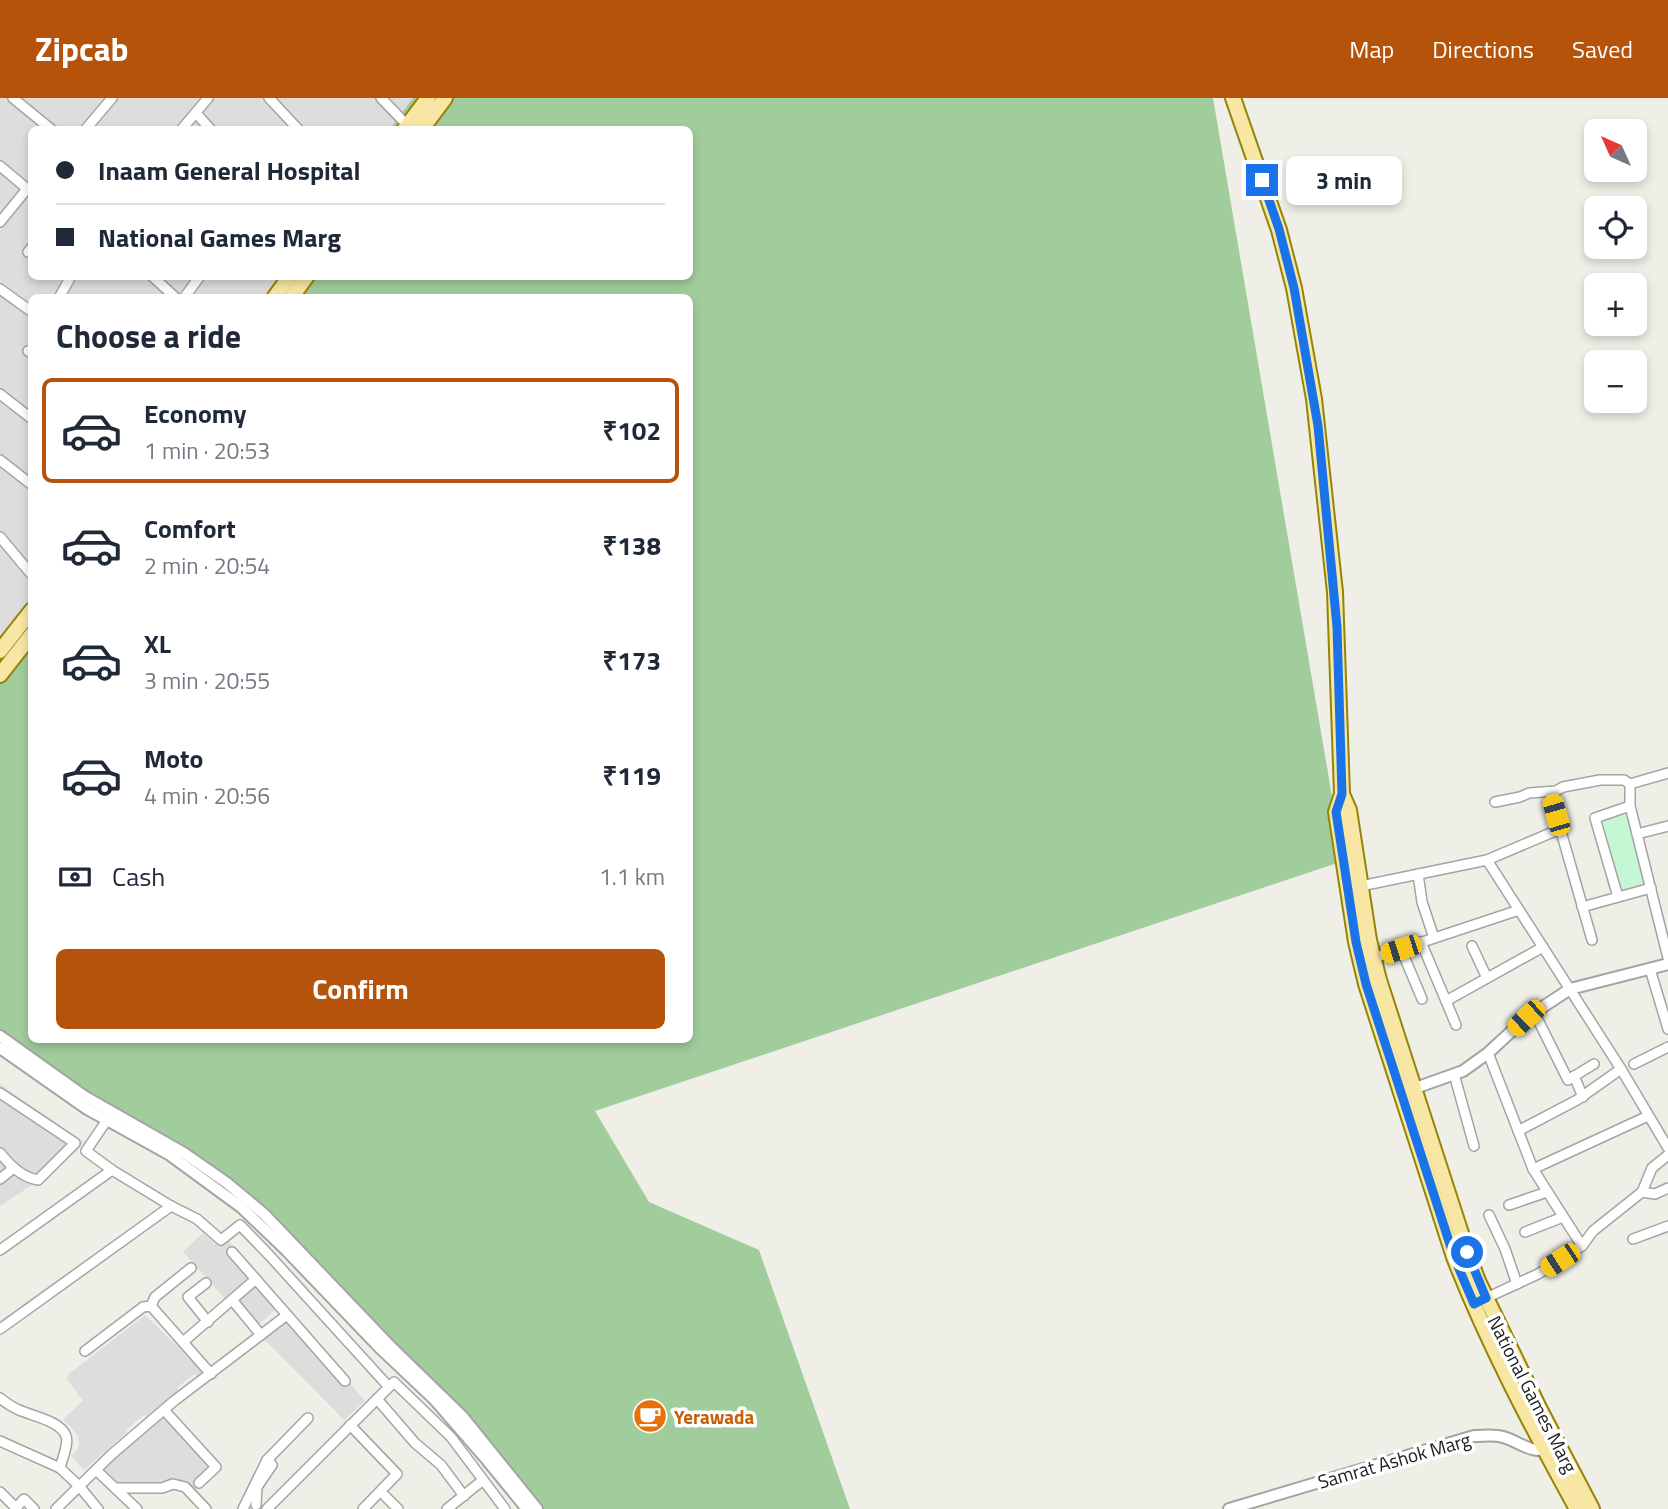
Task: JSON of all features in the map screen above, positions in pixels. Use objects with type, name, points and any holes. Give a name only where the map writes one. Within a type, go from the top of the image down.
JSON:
[{"type":"main road","points":[[411,126],[428,98]]},
{"type":"main road","points":[[412,126],[445,98]]},
{"type":"main road","name":"National Games Marg","points":[[1233,98],[1279,229],[1294,288],[1312,387],[1335,592],[1342,794],[1349,810],[1354,887],[1367,960],[1407,1090],[1467,1252],[1480,1301],[1552,1448],[1577,1509]]},
{"type":"main road","points":[[0,651],[28,615]]},
{"type":"main road","points":[[0,675],[28,639]]},
{"type":"main road","name":"National Games Marg","points":[[1552,1448],[1592,1509]]},
{"type":"street","points":[[13,98],[47,126]]},
{"type":"street","points":[[88,126],[112,98]]},
{"type":"street","points":[[185,126],[208,98]]},
{"type":"street","points":[[269,98],[295,126]]},
{"type":"street","points":[[278,107],[287,98]]},
{"type":"street","points":[[381,98],[408,126]]},
{"type":"street","points":[[196,113],[207,126]]},
{"type":"street","points":[[0,166],[28,189]]},
{"type":"street","points":[[0,222],[28,191]]},
{"type":"street","points":[[156,280],[172,294]]},
{"type":"street","points":[[0,289],[28,309]]},
{"type":"street","points":[[0,394],[28,416]]},
{"type":"street","points":[[0,460],[28,482]]},
{"type":"street","points":[[0,537],[28,570]]},
{"type":"street","points":[[1495,802],[1600,780],[1624,780],[1630,784],[1668,773]]},
{"type":"street","points":[[1630,784],[1630,806],[1668,958]]},
{"type":"street","points":[[1552,800],[1592,940]]},
{"type":"street","points":[[1618,897],[1595,818],[1630,806]]},
{"type":"street","points":[[1637,834],[1668,826]]},
{"type":"street","points":[[1354,887],[1487,860],[1560,829]]},
{"type":"street","points":[[1487,860],[1621,1069],[1668,1148]]},
{"type":"street","points":[[1418,874],[1422,902],[1434,938]]},
{"type":"street","points":[[1582,907],[1651,888]]},
{"type":"street","points":[[1367,960],[1519,910]]},
{"type":"street","points":[[1420,942],[1456,1025]]},
{"type":"street","points":[[1472,946],[1487,978]]},
{"type":"street","points":[[1446,1001],[1543,947]]},
{"type":"street","points":[[1401,949],[1422,999]]},
{"type":"street","points":[[1407,1090],[1471,1066],[1534,1012],[1570,989],[1668,964]]},
{"type":"street","points":[[1650,969],[1668,1029]]},
{"type":"street","points":[[1534,1012],[1568,1080],[1594,1064]]},
{"type":"street","points":[[0,1036],[84,1096],[184,1153],[227,1183],[264,1214],[388,1345],[462,1416],[537,1509]]},
{"type":"street","points":[[1634,1065],[1668,1046]]},
{"type":"street","points":[[0,1048],[63,1093],[170,1155],[256,1220],[434,1399],[527,1509]]},
{"type":"street","points":[[1488,1053],[1533,1169],[1582,1246]]},
{"type":"street","points":[[1518,1131],[1583,1097],[1621,1069]]},
{"type":"street","points":[[1454,1074],[1474,1146]]},
{"type":"street","points":[[1574,1076],[1583,1097]]},
{"type":"street","points":[[0,1093],[75,1143],[41,1179],[32,1179],[11,1167],[0,1153]]},
{"type":"street","points":[[1533,1169],[1648,1116]]},
{"type":"street","points":[[107,1120],[86,1151],[112,1170],[197,1219],[221,1240],[240,1225],[244,1228],[388,1386]]},
{"type":"street","points":[[1480,1301],[1538,1274],[1582,1246],[1593,1231],[1642,1192],[1652,1168],[1668,1155]]},
{"type":"street","points":[[0,1179],[11,1167]]},
{"type":"street","points":[[0,1250],[112,1170]]},
{"type":"street","points":[[1642,1192],[1655,1194],[1668,1188]]},
{"type":"street","points":[[1509,1205],[1547,1192]]},
{"type":"street","points":[[0,1329],[171,1206]]},
{"type":"street","points":[[1489,1215],[1517,1284]]},
{"type":"street","points":[[1525,1233],[1563,1217]]},
{"type":"street","points":[[1633,1239],[1668,1226]]},
{"type":"street","points":[[232,1252],[345,1381]]},
{"type":"street","points":[[151,1306],[155,1297],[191,1268]]},
{"type":"street","points":[[184,1342],[256,1279]]},
{"type":"street","points":[[205,1283],[188,1297],[208,1322]]},
{"type":"street","points":[[233,1301],[261,1335]]},
{"type":"street","points":[[151,1306],[211,1374]]},
{"type":"street","points":[[85,1351],[143,1307],[151,1306]]},
{"type":"street","points":[[56,1509],[164,1410],[287,1315]]},
{"type":"street","points":[[267,1509],[388,1386],[396,1382],[451,1437],[502,1506],[490,1509]]},
{"type":"street","points":[[0,1398],[18,1410],[52,1422],[61,1429],[66,1440],[60,1468]]},
{"type":"street","points":[[377,1399],[415,1443],[435,1459],[464,1496]]},
{"type":"street","points":[[164,1410],[216,1467],[199,1483]]},
{"type":"street","points":[[243,1509],[267,1460],[308,1418]]},
{"type":"street","points":[[350,1426],[397,1474],[363,1509]]},
{"type":"street","name":"Samrat Ashok Marg","points":[[1229,1509],[1474,1436],[1504,1437],[1535,1451],[1552,1448]]},
{"type":"street","points":[[0,1441],[60,1468],[98,1509]]},
{"type":"street","points":[[256,1506],[257,1487],[272,1465],[267,1460]]},
{"type":"street","points":[[96,1470],[137,1509]]},
{"type":"street","points":[[447,1509],[483,1480]]},
{"type":"street","points":[[115,1488],[162,1488],[173,1484],[185,1487],[206,1509]]},
{"type":"street","points":[[0,1492],[16,1508],[24,1499],[34,1509]]},
{"type":"street","points":[[385,1496],[398,1509]]},
{"type":"shaded area","points":[[0,98],[423,98],[401,126],[28,126],[28,280],[286,280],[274,294],[28,294],[28,603],[0,638]]},
{"type":"shaded area","points":[[0,1084],[84,1142],[42,1181],[0,1206]]},
{"type":"shaded area","points":[[203,1233],[215,1244],[224,1235],[283,1304],[252,1329],[183,1252]]},
{"type":"shaded area","points":[[145,1315],[203,1371],[197,1376],[194,1374],[177,1388],[179,1390],[146,1417],[144,1415],[84,1470],[71,1456],[78,1448],[78,1436],[63,1419],[83,1401],[67,1379],[69,1374]]},
{"type":"shaded area","points":[[293,1316],[365,1401],[344,1420],[264,1339]]},
{"type":"shaded area","points":[[165,1413],[218,1468],[192,1493],[176,1481],[166,1480],[124,1490],[100,1471]]},
{"type":"green space","points":[[413,98],[1213,98],[1343,861],[595,1111],[649,1202],[759,1250],[850,1509],[534,1509],[439,1391],[169,1152],[0,1043],[0,660],[28,621],[28,1043],[693,1043],[693,294],[268,294],[280,280],[693,280],[693,126],[392,126]]},
{"type":"green space","points":[[1630,806],[1651,888],[1618,897],[1595,818]]},
{"type":"place","name":"Yerawada","points":[[650,1416]]},
{"type":"route","points":[[1262,180],[1279,229],[1294,288],[1318,426],[1337,627],[1342,794],[1336,812],[1356,942],[1366,984],[1454,1257],[1474,1304],[1486,1298],[1467,1252]]}]
